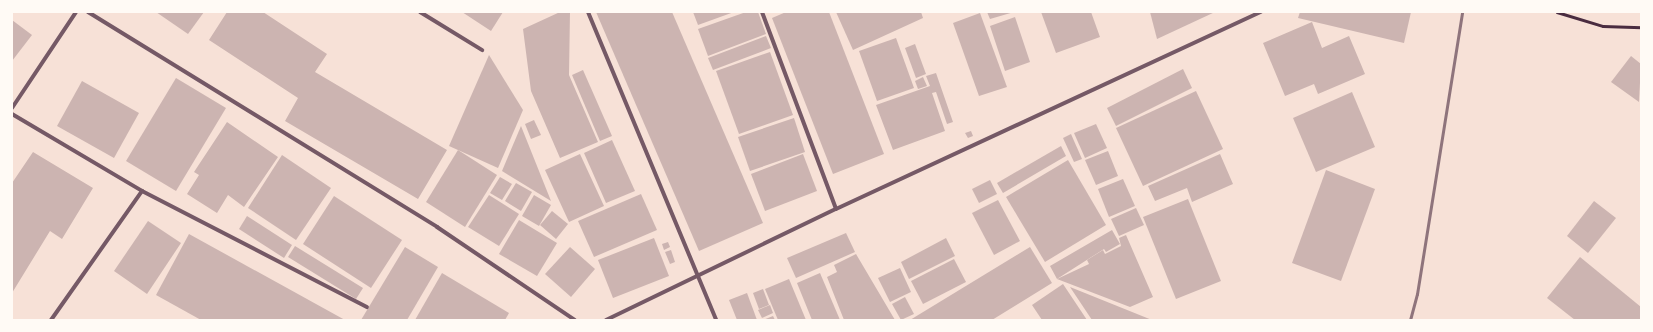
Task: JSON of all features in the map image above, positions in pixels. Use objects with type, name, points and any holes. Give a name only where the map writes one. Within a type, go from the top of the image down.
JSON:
[{"type":"street","points":[[12,108],[76,12]]},
{"type":"street","points":[[88,12],[437,227],[575,320]]},
{"type":"street","points":[[420,12],[482,50]]},
{"type":"street","points":[[588,12],[716,320]]},
{"type":"street","points":[[762,12],[836,209]]},
{"type":"street","points":[[606,320],[836,209],[1261,12]]},
{"type":"street","points":[[12,114],[142,191],[367,307]]},
{"type":"street","points":[[51,320],[142,191]]},
{"type":"path","points":[[1557,12],[1603,26],[1641,27]]},
{"type":"building","points":[[156,12],[204,12],[188,34]]},
{"type":"building","points":[[227,12],[263,12],[327,54],[315,72],[447,150],[418,199],[285,121],[298,98],[209,40]]},
{"type":"building","points":[[462,12],[503,12],[491,31]]},
{"type":"building","points":[[560,12],[570,12],[569,75],[598,142],[560,158],[531,91],[523,29]]},
{"type":"building","points":[[596,12],[672,12],[763,223],[699,251]]},
{"type":"building","points":[[693,12],[734,12],[698,25]]},
{"type":"building","points":[[746,12],[758,12],[766,34],[708,56],[698,29]]},
{"type":"building","points":[[786,12],[829,12],[884,154],[833,174],[772,18]]},
{"type":"building","points":[[836,12],[921,12],[923,18],[853,50]]},
{"type":"building","points":[[987,12],[1014,12],[990,19]]},
{"type":"building","points":[[1041,12],[1091,12],[1100,37],[1056,53]]},
{"type":"building","points":[[1150,12],[1215,12],[1157,39]]},
{"type":"building","points":[[1300,12],[1411,12],[1404,43],[1298,18]]},
{"type":"building","points":[[980,13],[1007,87],[979,96],[953,23]]},
{"type":"building","points":[[1015,17],[1030,62],[1005,71],[990,26]]},
{"type":"building","points":[[12,20],[32,35],[12,61]]},
{"type":"building","points":[[1312,22],[1322,48],[1349,36],[1365,74],[1318,94],[1314,84],[1285,96],[1263,43]]},
{"type":"building","points":[[766,36],[771,48],[713,70],[708,58]]},
{"type":"building","points":[[896,38],[914,88],[877,101],[859,51]]},
{"type":"building","points":[[915,44],[926,74],[916,78],[905,48]]},
{"type":"building","points":[[770,52],[793,115],[739,134],[716,71]]},
{"type":"building","points":[[489,55],[523,110],[498,168],[449,146]]},
{"type":"building","points":[[1631,56],[1641,64],[1639,102],[1611,82]]},
{"type":"building","points":[[1183,69],[1192,88],[1116,126],[1107,108]]},
{"type":"building","points":[[583,70],[612,136],[600,141],[572,75]]},
{"type":"building","points":[[936,73],[953,122],[947,124],[936,92],[932,93],[945,131],[893,150],[876,105],[930,86],[926,76]]},
{"type":"building","points":[[923,77],[927,86],[918,89],[915,81]]},
{"type":"building","points":[[176,78],[226,108],[176,191],[126,161]]},
{"type":"building","points":[[82,81],[139,113],[114,158],[57,126]]},
{"type":"building","points":[[1196,91],[1223,149],[1143,186],[1116,128]]},
{"type":"building","points":[[1352,92],[1375,147],[1316,172],[1293,118]]},
{"type":"building","points":[[794,118],[805,152],[750,171],[738,137]]},
{"type":"building","points":[[534,120],[541,135],[531,139],[525,124]]},
{"type":"building","points":[[227,122],[278,157],[244,207],[228,195],[217,213],[187,194],[199,175],[194,172]]},
{"type":"building","points":[[1096,124],[1107,148],[1085,158],[1074,133]]},
{"type":"building","points":[[521,126],[551,201],[502,171]]},
{"type":"building","points":[[971,131],[973,136],[968,138],[965,133]]},
{"type":"building","points":[[1071,134],[1082,159],[1074,162],[1063,138]]},
{"type":"building","points":[[612,140],[635,191],[606,203],[584,153]]},
{"type":"building","points":[[1061,146],[1066,156],[1003,193],[997,183]]},
{"type":"building","points":[[458,150],[497,175],[465,227],[426,202]]},
{"type":"building","points":[[1108,151],[1118,176],[1096,185],[1085,160]]},
{"type":"building","points":[[33,152],[93,188],[62,239],[50,231],[12,293],[12,183]]},
{"type":"building","points":[[580,154],[604,206],[569,222],[545,170]]},
{"type":"building","points":[[803,154],[817,191],[765,211],[751,174]]},
{"type":"building","points":[[1220,154],[1233,184],[1192,202],[1187,188],[1155,201],[1148,186]]},
{"type":"building","points":[[282,155],[331,188],[296,240],[248,208]]},
{"type":"building","points":[[1068,160],[1106,225],[1045,262],[1006,197]]},
{"type":"building","points":[[1326,170],[1375,189],[1341,281],[1292,263]]},
{"type":"building","points":[[500,177],[512,184],[502,200],[490,193]]},
{"type":"building","points":[[1123,179],[1135,206],[1109,217],[1098,189]]},
{"type":"building","points":[[990,180],[997,194],[979,203],[972,189]]},
{"type":"building","points":[[516,183],[532,192],[521,211],[505,201]]},
{"type":"building","points":[[641,194],[657,230],[594,257],[578,221]]},
{"type":"building","points":[[489,195],[519,214],[499,246],[468,227]]},
{"type":"building","points":[[534,195],[551,205],[539,226],[522,216]]},
{"type":"building","points":[[334,196],[402,240],[371,288],[303,244]]},
{"type":"building","points":[[1188,199],[1221,281],[1176,299],[1143,217]]},
{"type":"building","points":[[998,200],[1020,241],[994,255],[972,213]]},
{"type":"building","points":[[1594,201],[1616,218],[1588,253],[1567,236]]},
{"type":"building","points":[[1136,208],[1144,225],[1119,236],[1111,219]]},
{"type":"building","points":[[552,211],[568,224],[556,239],[540,225]]},
{"type":"building","points":[[247,216],[292,245],[284,258],[239,229]]},
{"type":"building","points":[[519,220],[557,243],[537,276],[499,254]]},
{"type":"building","points":[[148,221],[181,243],[147,294],[114,271]]},
{"type":"building","points":[[1112,230],[1120,244],[1106,252],[1104,249],[1057,279],[1050,266]]},
{"type":"building","points":[[846,233],[855,252],[796,278],[787,258]]},
{"type":"building","points":[[189,234],[345,320],[201,320],[156,295]]},
{"type":"building","points":[[1126,235],[1153,297],[1130,307],[1057,279],[1089,264],[1087,260],[1103,250],[1105,254],[1121,246],[1119,238]]},
{"type":"building","points":[[654,238],[669,276],[613,298],[598,260]]},
{"type":"building","points":[[946,238],[955,256],[909,279],[901,262]]},
{"type":"building","points":[[668,242],[670,247],[664,250],[662,244]]},
{"type":"building","points":[[295,246],[363,288],[356,299],[288,257]]},
{"type":"building","points":[[405,247],[438,267],[407,320],[361,320]]},
{"type":"building","points":[[570,247],[595,269],[571,297],[545,274]]},
{"type":"building","points":[[1030,247],[1052,283],[992,320],[910,320]]},
{"type":"building","points":[[671,250],[675,262],[670,264],[665,252]]},
{"type":"building","points":[[856,254],[895,320],[844,320],[827,277],[837,272],[834,265]]},
{"type":"building","points":[[1580,257],[1641,307],[1641,320],[1575,320],[1547,298]]},
{"type":"building","points":[[954,259],[966,282],[923,304],[911,281]]},
{"type":"building","points":[[900,268],[911,292],[890,302],[878,278]]},
{"type":"building","points":[[442,273],[509,313],[505,320],[415,320]]},
{"type":"building","points":[[820,273],[840,320],[812,320],[797,283]]},
{"type":"building","points":[[789,279],[806,320],[778,320],[765,289]]},
{"type":"building","points":[[1063,284],[1087,320],[1042,320],[1032,305]]},
{"type":"building","points":[[1070,287],[1152,320],[1092,320]]},
{"type":"building","points":[[763,289],[769,305],[759,309],[753,293]]},
{"type":"building","points":[[747,293],[757,320],[737,320],[729,300]]},
{"type":"building","points":[[905,297],[914,314],[901,320],[892,304]]},
{"type":"building","points":[[770,305],[773,313],[762,318],[758,310]]},
{"type":"building","points":[[773,316],[775,320],[763,320]]},
{"type":"railway","points":[[1410,320],[1417,294],[1462,12]]}]
